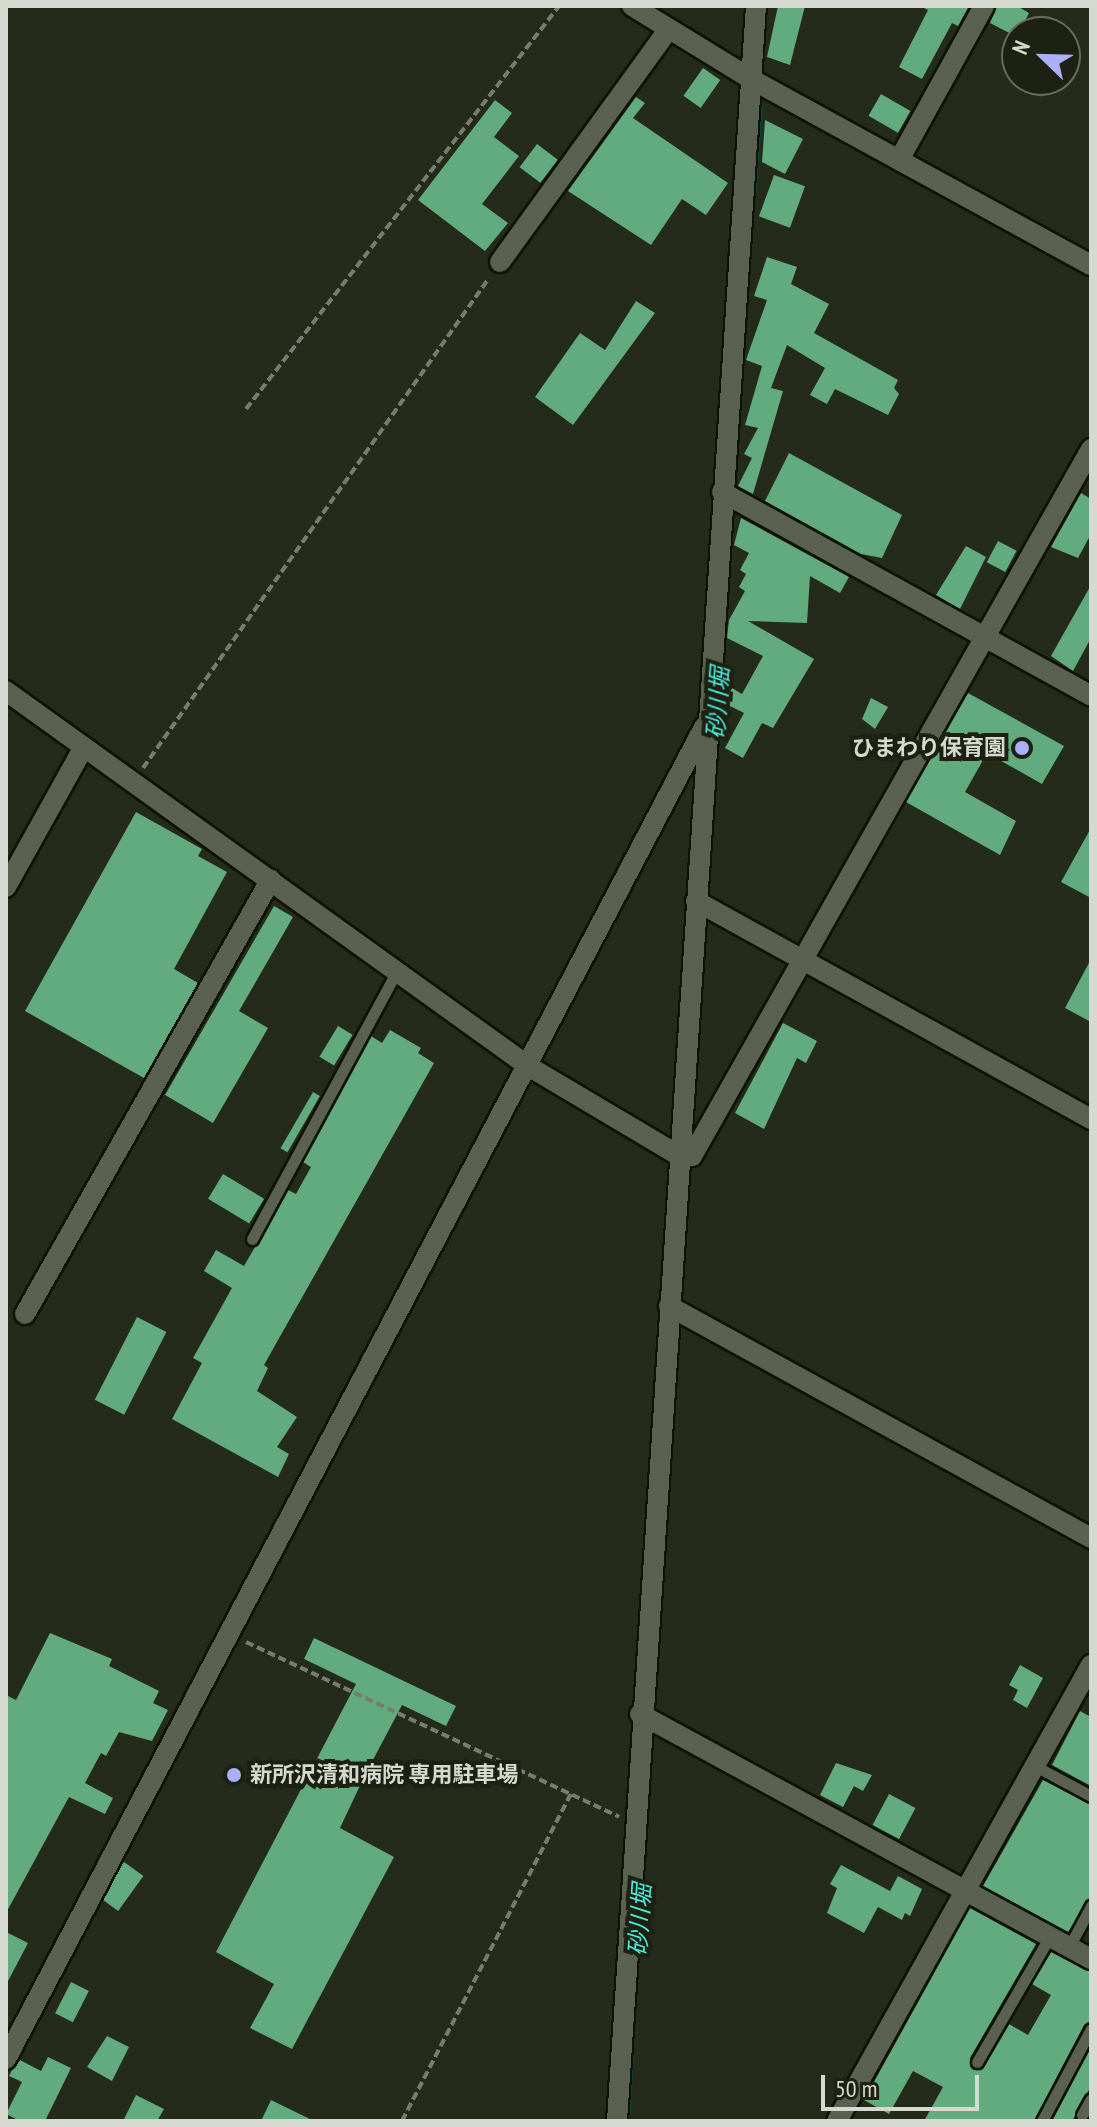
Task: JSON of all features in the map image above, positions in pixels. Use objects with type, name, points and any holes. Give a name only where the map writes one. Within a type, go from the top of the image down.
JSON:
[{"type":"street","points":[[632,6],[667,31],[751,79],[1091,265]]},
{"type":"street","points":[[617,2121],[640,1714],[681,1157],[756,6]]},
{"type":"street","points":[[899,160],[984,6]]},
{"type":"street","points":[[500,262],[667,31]]},
{"type":"street","points":[[6,691],[528,1066],[681,1157],[692,1156],[1091,449]]},
{"type":"street","points":[[722,492],[1091,696]]},
{"type":"street","points":[[6,2059],[708,718]]},
{"type":"street","points":[[6,887],[84,747]]},
{"type":"street","points":[[25,1314],[271,880]]},
{"type":"street","points":[[696,901],[805,958],[1091,1119]]},
{"type":"street","points":[[669,1306],[1091,1538]]},
{"type":"street","points":[[837,2121],[1037,1767],[1084,1696],[1091,1665]]},
{"type":"street","points":[[640,1714],[1091,1959]]},
{"type":"lane","points":[[252,1239],[396,973]]},
{"type":"lane","points":[[1037,1767],[1091,1796]]},
{"type":"lane","points":[[1069,1947],[1091,1906]]},
{"type":"lane","points":[[977,2062],[1050,1936]]},
{"type":"lane","points":[[1042,2121],[1091,2029]]},
{"type":"lane","points":[[1082,2115],[1091,2099]]},
{"type":"path","points":[[246,409],[559,6]]},
{"type":"path","points":[[133,783],[500,262]]},
{"type":"path","points":[[230,1634],[633,1824]]},
{"type":"path","points":[[402,2121],[571,1794]]},
{"type":"building","points":[[778,6],[805,6],[790,65],[767,57]]},
{"type":"building","points":[[920,6],[969,6],[958,26],[952,23],[922,79],[899,67],[928,10]]},
{"type":"building","points":[[997,6],[1017,6],[1029,13],[1028,16],[1001,16],[1001,29],[990,23]]},
{"type":"building","points":[[703,68],[720,80],[701,108],[683,96]]},
{"type":"building","points":[[881,94],[910,111],[898,133],[868,116]]},
{"type":"building","points":[[636,97],[645,103],[633,118],[728,183],[706,215],[682,199],[651,245],[568,191]]},
{"type":"building","points":[[495,100],[512,113],[494,137],[519,156],[482,204],[508,223],[485,251],[418,200]]},
{"type":"building","points":[[765,120],[803,139],[785,174],[762,162]]},
{"type":"building","points":[[537,144],[558,160],[540,183],[520,167]]},
{"type":"building","points":[[774,175],[805,186],[790,228],[759,216]]},
{"type":"building","points":[[767,257],[797,267],[791,284],[829,304],[814,333],[898,380],[894,388],[899,394],[888,415],[835,389],[827,404],[810,395],[825,368],[787,345],[771,388],[783,391],[753,494],[738,486],[752,458],[744,454],[758,428],[745,425],[762,366],[746,360],[767,300],[754,296]]},
{"type":"building","points":[[636,301],[655,313],[573,425],[535,397],[580,333],[605,350]]},
{"type":"building","points":[[789,453],[902,515],[882,558],[861,554],[765,501]]},
{"type":"building","points":[[1081,493],[1091,499],[1091,534],[1078,558],[1051,547]]},
{"type":"building","points":[[741,518],[849,577],[840,593],[810,576],[807,623],[748,621],[814,659],[773,728],[762,723],[743,758],[725,748],[744,713],[724,703],[732,688],[742,694],[763,656],[727,638],[729,620],[745,591],[739,587],[746,574],[740,570],[749,553],[734,545]]},
{"type":"building","points":[[998,541],[1017,551],[1005,572],[987,562]]},
{"type":"building","points":[[966,546],[986,557],[960,609],[936,595]]},
{"type":"building","points":[[1091,585],[1091,638],[1073,671],[1051,656]]},
{"type":"building","points":[[968,693],[1064,746],[1042,784],[987,753],[965,792],[1016,821],[1000,855],[906,802]]},
{"type":"building","points":[[871,698],[888,707],[875,729],[862,719]]},
{"type":"building","points":[[136,812],[202,849],[198,856],[227,872],[174,969],[198,983],[144,1078],[25,1011]]},
{"type":"building","points":[[1091,828],[1091,898],[1061,882]]},
{"type":"building","points":[[274,906],[293,917],[239,1011],[268,1028],[213,1123],[165,1095]]},
{"type":"building","points":[[1091,959],[1091,1022],[1065,1008]]},
{"type":"building","points":[[783,1023],[817,1041],[806,1063],[797,1058],[764,1129],[735,1113]]},
{"type":"building","points":[[338,1026],[353,1035],[334,1066],[319,1057]]},
{"type":"building","points":[[390,1030],[421,1048],[418,1053],[434,1063],[264,1365],[268,1368],[257,1391],[297,1417],[277,1447],[289,1454],[278,1477],[172,1419],[202,1363],[193,1358],[232,1288],[204,1271],[216,1250],[244,1266],[288,1190],[296,1194],[311,1167],[303,1162],[371,1036],[382,1043]]},
{"type":"building","points":[[313,1092],[320,1096],[287,1152],[281,1148]]},
{"type":"building","points":[[223,1174],[264,1199],[249,1224],[208,1199]]},
{"type":"building","points":[[137,1317],[166,1332],[124,1415],[95,1400]]},
{"type":"building","points":[[50,1633],[112,1659],[109,1666],[159,1691],[153,1703],[168,1710],[152,1741],[119,1732],[106,1756],[101,1753],[85,1783],[113,1798],[105,1814],[69,1797],[6,1913],[6,1695],[16,1700]]},
{"type":"building","points":[[314,1638],[456,1706],[446,1726],[402,1705],[365,1775],[340,1828],[394,1857],[292,2049],[250,2028],[274,1984],[216,1952],[356,1684],[304,1659]]},
{"type":"building","points":[[1020,1665],[1043,1678],[1027,1708],[1013,1700],[1018,1690],[1009,1685]]},
{"type":"building","points":[[1080,1711],[1091,1717],[1091,1786],[1052,1765]]},
{"type":"building","points":[[836,1763],[872,1775],[863,1791],[854,1786],[843,1807],[820,1795]]},
{"type":"building","points":[[1043,1780],[1091,1804],[1091,1898],[1068,1932],[983,1886]]},
{"type":"building","points":[[889,1794],[915,1808],[899,1839],[873,1825]]},
{"type":"building","points":[[124,1862],[143,1876],[118,1911],[99,1897]]},
{"type":"building","points":[[841,1865],[890,1891],[898,1876],[922,1889],[910,1916],[905,1913],[902,1920],[878,1907],[864,1933],[827,1913],[837,1888],[830,1884]]},
{"type":"building","points":[[970,1908],[1036,1944],[970,2058],[973,2070],[984,2067],[1009,2024],[1028,2035],[1051,1995],[1032,1984],[1051,1952],[1091,1972],[1091,2021],[1084,2025],[1034,2121],[924,2121],[943,2087],[913,2071],[889,2114],[864,2100]]},
{"type":"building","points":[[6,1932],[28,1943],[6,1985]]},
{"type":"building","points":[[71,1982],[89,1991],[73,2022],[55,2013]]},
{"type":"building","points":[[107,2036],[129,2047],[112,2081],[87,2067]]},
{"type":"building","points":[[1091,2047],[1091,2086],[1072,2121],[1052,2121]]},
{"type":"building","points":[[48,2057],[71,2068],[45,2121],[20,2121],[6,2114],[22,2082],[9,2076],[12,2070],[20,2060],[41,2071]]},
{"type":"building","points":[[136,2095],[164,2109],[157,2121],[123,2121]]},
{"type":"building","points":[[271,2100],[314,2121],[261,2121]]},
{"type":"waterway","name":"砂川堀","points":[[754,191],[760,106]]},
{"type":"waterway","name":"砂川堀","points":[[628,2113],[631,2053]]},
{"type":"place","name":"ひまわり保育園","points":[[1022,748]]},
{"type":"place","name":"新所沢清和病院 専用駐車場","points":[[234,1775]]}]
